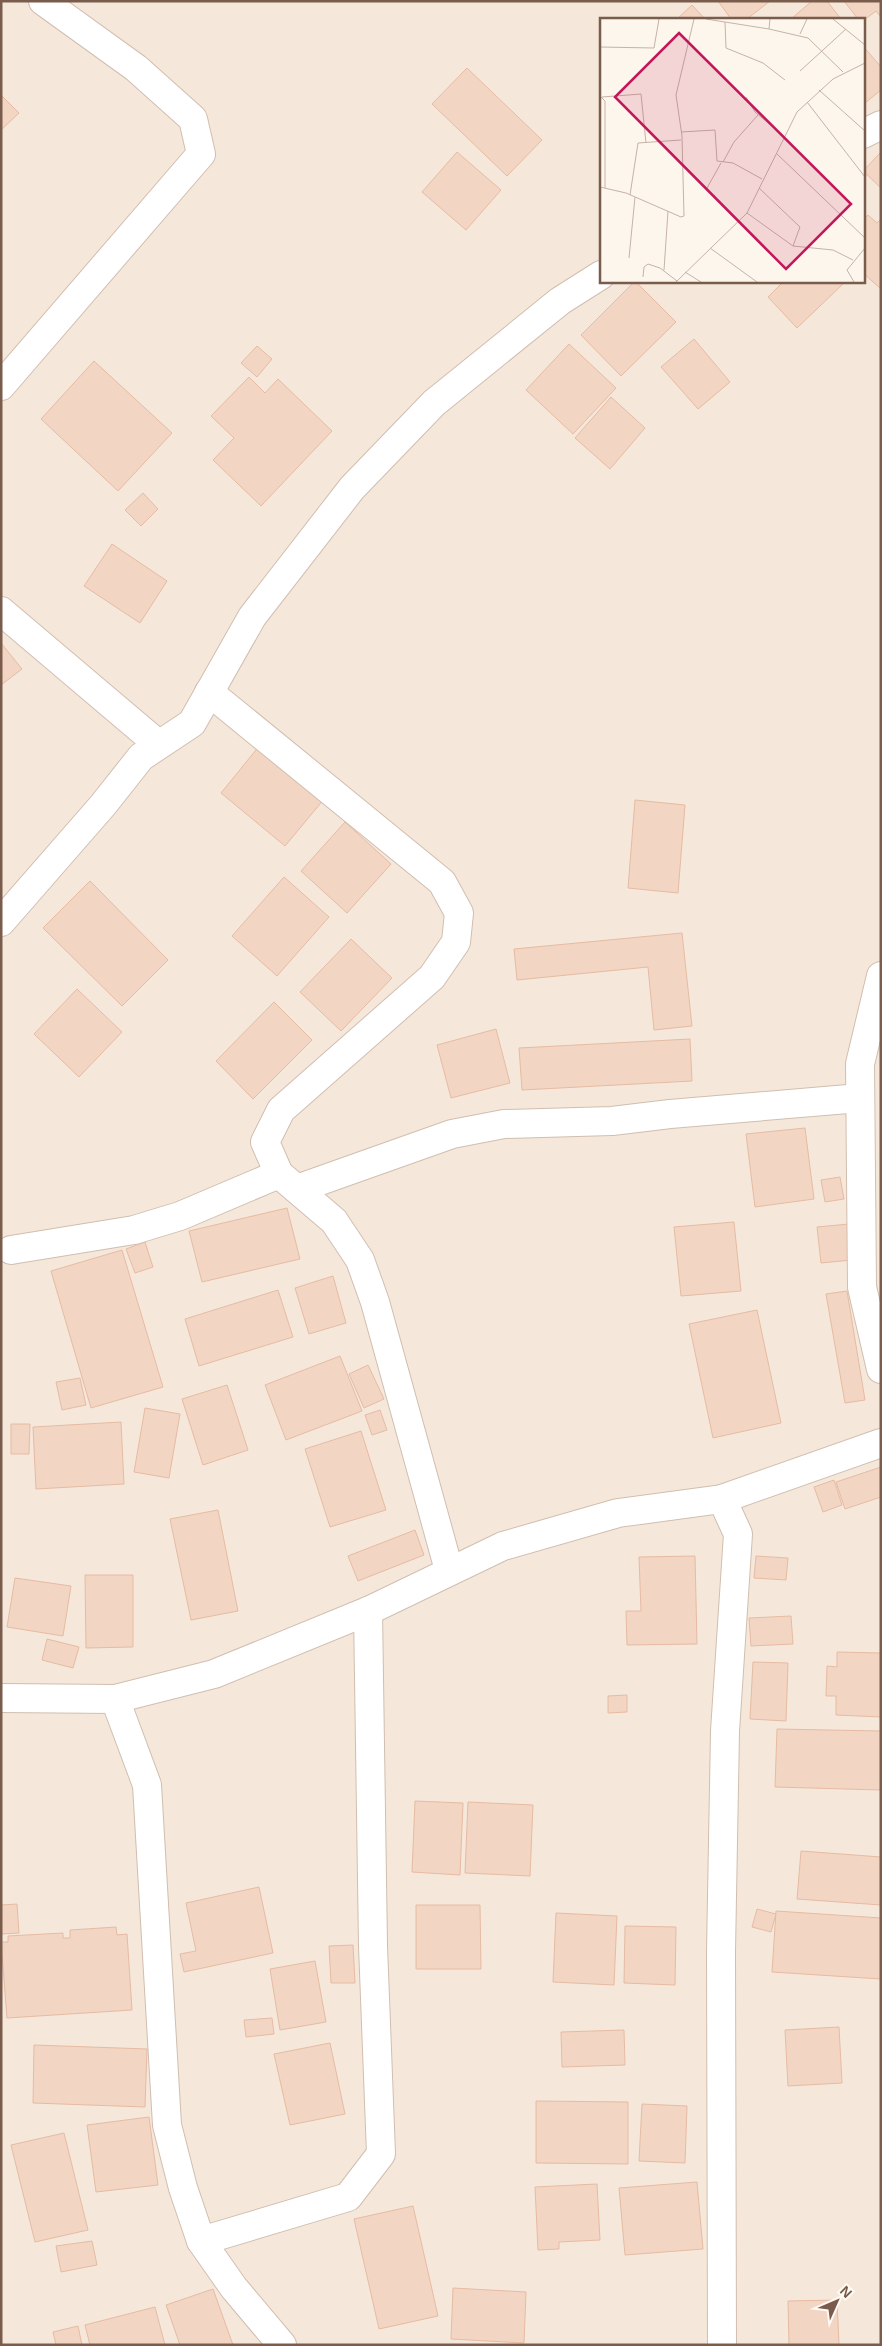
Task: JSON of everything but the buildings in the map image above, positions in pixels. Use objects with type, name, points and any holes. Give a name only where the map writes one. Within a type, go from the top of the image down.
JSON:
[{"type":"street","points":[[1,386],[201,154],[193,119],[136,68],[43,1]]},
{"type":"street","points":[[864,133],[881,124]]},
{"type":"street","points":[[1,922],[103,806],[141,757],[192,723],[252,617],[352,488],[434,403],[560,301],[600,275]]},
{"type":"street","points":[[1,611],[158,744]]},
{"type":"street","points":[[209,692],[442,882],[459,913],[456,942],[432,977],[281,1110],[265,1142],[288,1181],[334,1221],[360,1260],[375,1302],[449,1570]]},
{"type":"street","points":[[881,976],[860,1064],[862,1287],[881,1369]]},
{"type":"street","points":[[11,1250],[134,1230],[288,1181],[452,1134],[504,1124],[612,1121],[670,1114],[860,1098]]},
{"type":"street","points":[[1,1698],[115,1699],[214,1674],[368,1611],[449,1570],[502,1546],[618,1513],[722,1500],[881,1443]]},
{"type":"street","points":[[722,1500],[738,1534],[725,1731],[721,1952],[722,2345]]},
{"type":"street","points":[[201,2241],[348,2197],[381,2154],[373,1946],[368,1611]]},
{"type":"street","points":[[115,1699],[147,1785],[167,2125],[183,2188],[201,2241],[234,2288],[282,2345]]},
{"type":"shaded area","points":[[1,1],[881,1],[881,2345],[1,2345]]}]
